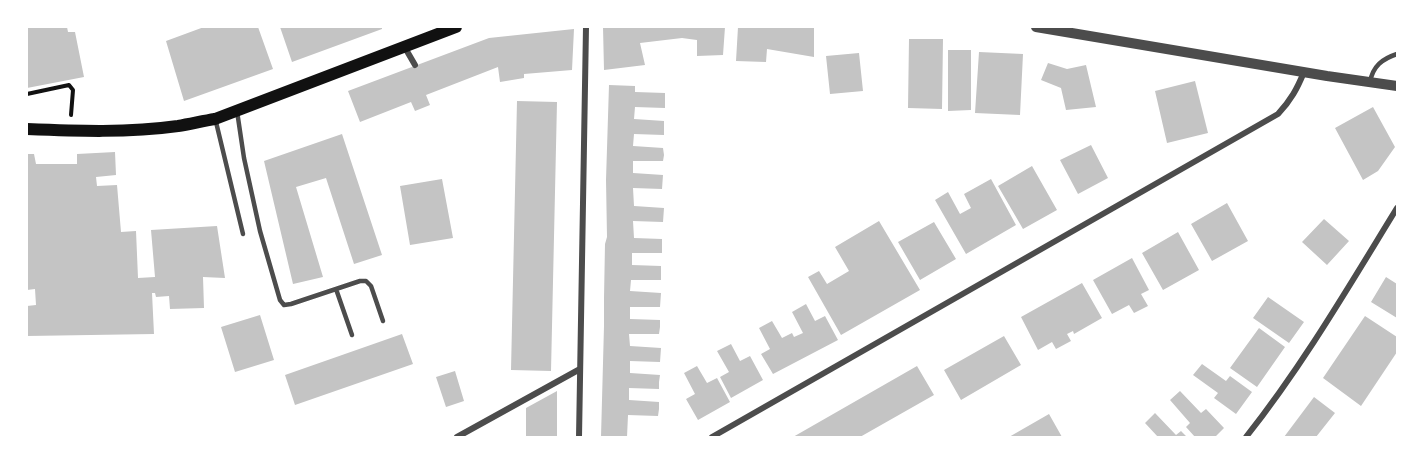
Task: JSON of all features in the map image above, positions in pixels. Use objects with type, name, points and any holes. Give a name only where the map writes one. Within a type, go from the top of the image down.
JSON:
[{"type":"main road","points":[[27,129],[131,129],[177,126],[215,119],[456,27]]},
{"type":"street","points":[[579,437],[586,27]]},
{"type":"street","points":[[1036,27],[1397,86]]},
{"type":"street","points":[[404,46],[415,65]]},
{"type":"street","points":[[712,437],[1278,114],[1290,101],[1304,72]]},
{"type":"street","points":[[1246,437],[1309,350],[1397,208]]},
{"type":"street","points":[[457,437],[580,369]]},
{"type":"lane","points":[[1370,82],[1372,72],[1377,65],[1397,54]]},
{"type":"lane","points":[[237,111],[251,189],[280,300],[284,305],[291,304],[366,281],[371,286],[383,321]]},
{"type":"lane","points":[[215,119],[243,234]]},
{"type":"lane","points":[[336,289],[352,335]]},
{"type":"path","points":[[27,94],[69,85],[73,90],[70,130]]},
{"type":"building","points":[[27,27],[67,27],[68,32],[75,32],[84,77],[27,88]]},
{"type":"building","points":[[204,27],[258,27],[273,69],[184,101],[166,41]]},
{"type":"building","points":[[280,27],[382,27],[382,29],[292,62]]},
{"type":"building","points":[[603,27],[725,27],[723,55],[697,56],[697,40],[682,38],[640,43],[645,65],[604,70]]},
{"type":"building","points":[[738,27],[814,27],[814,57],[767,49],[766,62],[736,61]]},
{"type":"building","points":[[574,29],[572,70],[524,74],[524,78],[500,82],[498,67],[426,95],[430,105],[415,111],[411,102],[360,122],[348,91],[489,38]]},
{"type":"building","points":[[909,39],[943,39],[942,109],[908,108]]},
{"type":"building","points":[[948,50],[971,50],[971,110],[948,111]]},
{"type":"building","points":[[979,52],[1023,54],[1020,115],[975,113]]},
{"type":"building","points":[[859,53],[863,91],[830,94],[826,56]]},
{"type":"building","points":[[1048,63],[1067,69],[1086,65],[1096,107],[1066,110],[1061,88],[1041,80]]},
{"type":"building","points":[[1195,81],[1208,133],[1167,143],[1155,91]]},
{"type":"building","points":[[609,85],[635,86],[635,92],[665,93],[665,108],[635,107],[634,119],[664,121],[664,135],[634,134],[633,146],[663,148],[664,155],[663,161],[633,161],[633,173],[663,175],[662,189],[633,188],[634,206],[664,208],[663,222],[633,221],[634,238],[662,239],[662,253],[632,253],[632,265],[661,266],[661,280],[631,280],[630,291],[661,293],[660,307],[630,307],[630,319],[660,320],[659,334],[629,334],[630,346],[661,348],[660,362],[630,361],[630,373],[660,375],[659,389],[629,388],[629,400],[659,402],[659,409],[658,416],[628,415],[627,437],[601,437]]},
{"type":"building","points":[[517,101],[557,102],[551,371],[511,370]]},
{"type":"building","points":[[1373,107],[1395,147],[1378,171],[1363,180],[1335,128]]},
{"type":"building","points":[[342,134],[382,255],[354,264],[326,178],[296,187],[323,277],[293,284],[264,161]]},
{"type":"building","points":[[1091,145],[1108,178],[1078,194],[1060,160]]},
{"type":"building","points":[[115,152],[116,175],[96,177],[97,186],[117,185],[121,232],[136,231],[138,278],[155,277],[151,230],[217,226],[225,278],[203,277],[204,308],[170,309],[169,296],[156,297],[155,293],[152,293],[154,334],[27,336],[27,306],[36,305],[35,289],[27,290],[27,154],[34,154],[36,164],[77,164],[77,154]]},
{"type":"building","points":[[1032,166],[1057,210],[1023,229],[998,186]]},
{"type":"building","points":[[442,179],[453,238],[410,245],[400,186]]},
{"type":"building","points":[[991,179],[1016,225],[966,254],[935,200],[948,192],[960,214],[971,208],[964,194]]},
{"type":"building","points":[[1227,203],[1248,241],[1212,261],[1191,224]]},
{"type":"building","points":[[1324,219],[1349,241],[1327,265],[1302,242]]},
{"type":"building","points":[[879,221],[920,290],[841,335],[808,277],[819,271],[827,284],[849,271],[835,247]]},
{"type":"building","points":[[934,222],[956,259],[920,280],[898,242]]},
{"type":"building","points":[[1178,232],[1199,270],[1163,290],[1142,253]]},
{"type":"building","points":[[1132,258],[1149,290],[1141,294],[1148,306],[1134,313],[1129,305],[1112,314],[1093,280]]},
{"type":"building","points":[[1386,277],[1397,284],[1397,318],[1371,302]]},
{"type":"building","points":[[1082,283],[1102,318],[1074,334],[1073,331],[1067,334],[1071,341],[1056,349],[1052,342],[1038,350],[1021,317]]},
{"type":"building","points":[[1268,297],[1304,322],[1289,343],[1253,318]]},
{"type":"building","points":[[806,304],[815,321],[825,316],[838,340],[773,374],[761,354],[770,349],[759,328],[772,321],[782,338],[792,333],[794,337],[803,333],[792,312]]},
{"type":"building","points":[[260,315],[274,360],[235,372],[221,327]]},
{"type":"building","points":[[1365,316],[1397,337],[1397,352],[1361,406],[1323,378]]},
{"type":"building","points":[[1259,328],[1285,347],[1257,387],[1230,368]]},
{"type":"building","points":[[402,334],[413,364],[295,405],[285,375]]},
{"type":"building","points":[[1004,336],[1021,365],[961,400],[944,370]]},
{"type":"building","points":[[731,344],[740,361],[750,356],[763,380],[731,398],[720,377],[729,372],[717,351]]},
{"type":"building","points":[[1202,364],[1226,381],[1230,376],[1252,392],[1236,414],[1214,398],[1218,393],[1193,375]]},
{"type":"building","points":[[697,366],[707,383],[717,378],[730,402],[698,420],[686,399],[695,394],[684,373]]},
{"type":"building","points":[[917,366],[934,395],[860,437],[793,437]]},
{"type":"building","points":[[455,371],[464,401],[446,407],[436,377]]},
{"type":"building","points":[[557,391],[557,437],[526,437],[526,408]]},
{"type":"building","points":[[1180,391],[1201,413],[1206,409],[1224,428],[1215,437],[1195,437],[1186,427],[1190,423],[1170,400]]},
{"type":"building","points":[[1314,397],[1335,413],[1316,437],[1284,437]]},
{"type":"building","points":[[1155,413],[1176,435],[1181,431],[1187,437],[1158,437],[1145,423]]},
{"type":"building","points":[[1049,414],[1062,437],[1009,437]]}]
